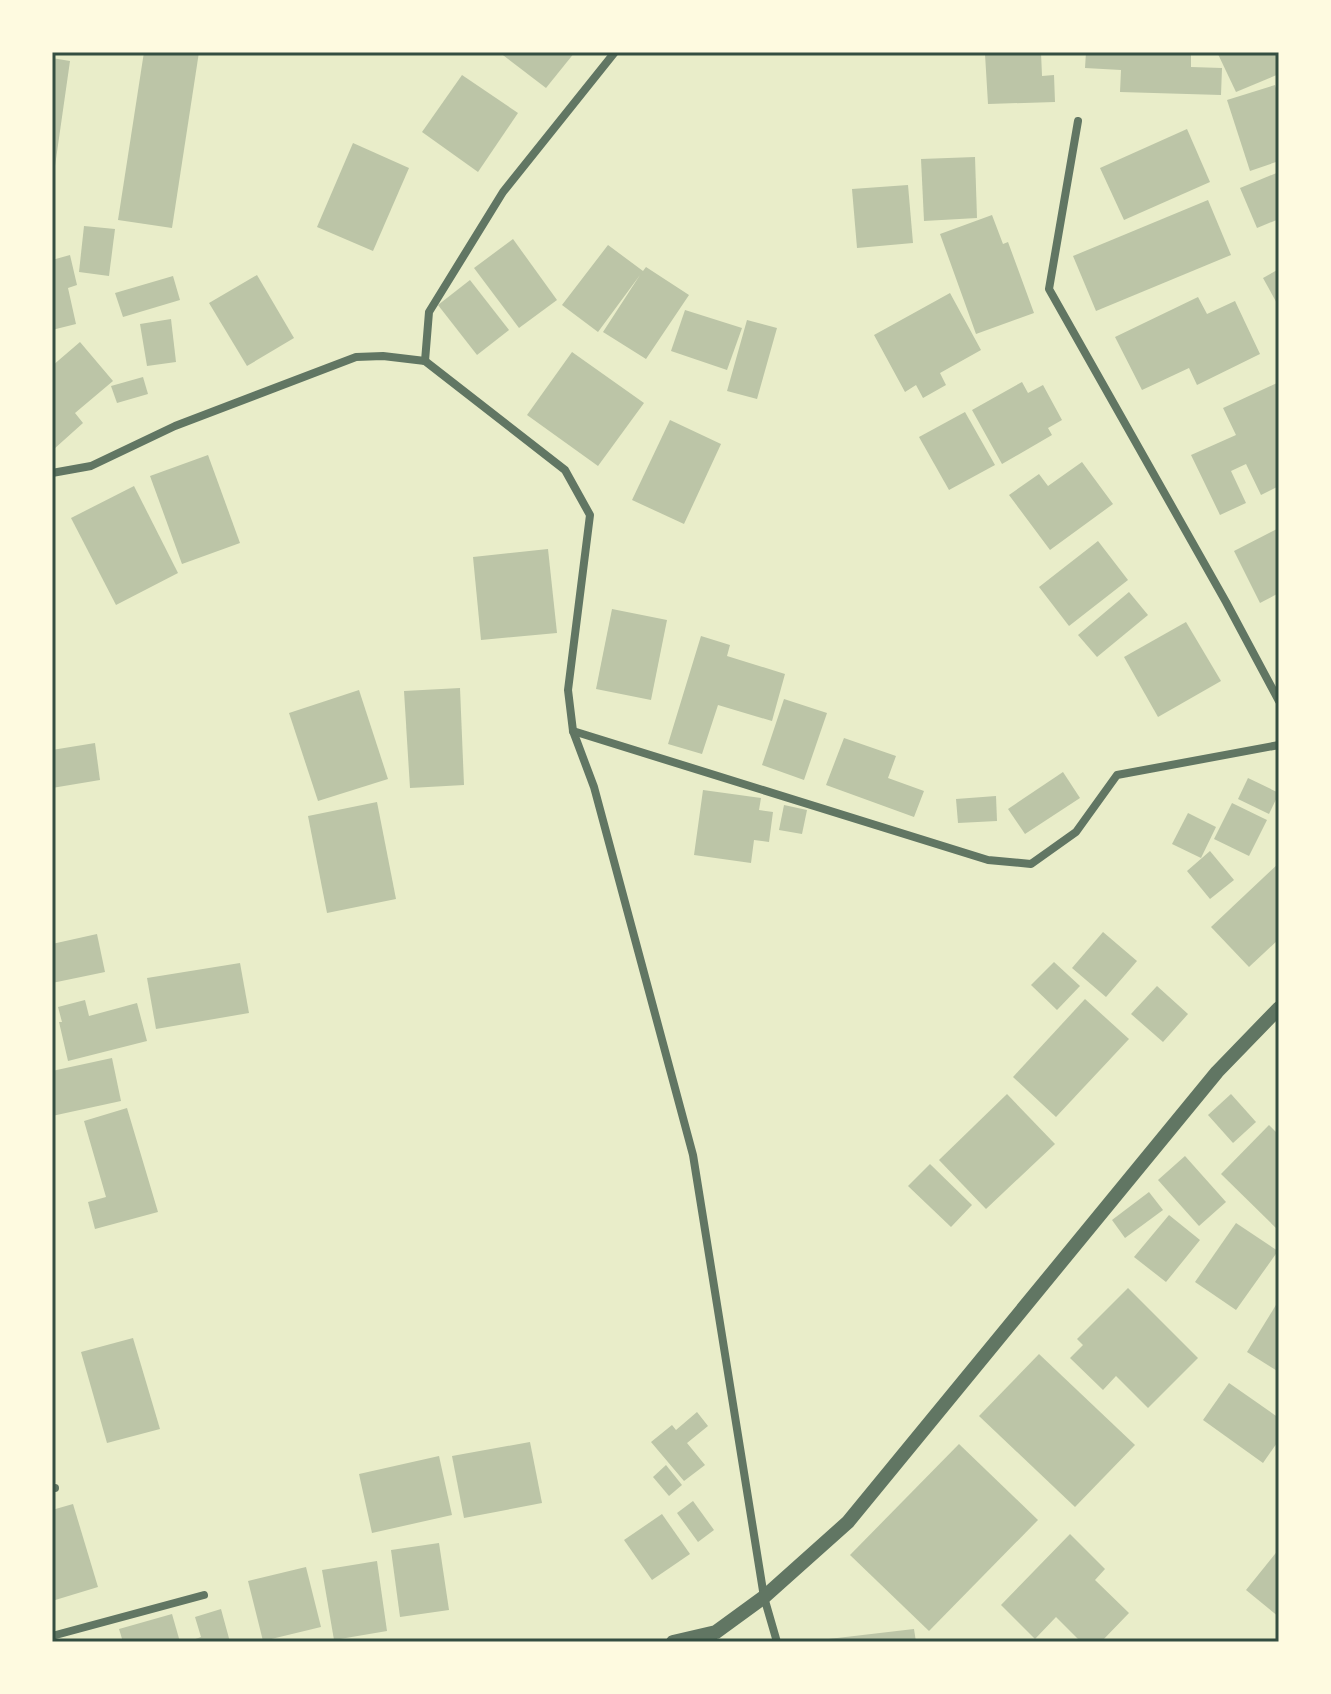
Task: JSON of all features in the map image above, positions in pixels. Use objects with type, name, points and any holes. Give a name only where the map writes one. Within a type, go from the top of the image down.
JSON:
[{"type":"street","points":[[425,361],[429,312],[486,218],[503,192],[615,52]]},
{"type":"street","points":[[1078,121],[1049,289],[1279,701]]},
{"type":"street","points":[[52,473],[91,466],[175,426],[356,357],[383,356],[425,361],[565,470],[590,515],[568,690],[573,731],[594,787],[693,1155],[764,1597],[777,1642]]},
{"type":"street","points":[[573,731],[988,860],[1031,864],[1076,832],[1117,775],[1279,745]]},
{"type":"street","points":[[673,1642],[716,1632],[764,1597],[848,1522],[1217,1072],[1279,1008]]},
{"type":"street","points":[[52,1636],[204,1595]]},
{"type":"building","points":[[144,52],[199,52],[172,228],[118,220]]},
{"type":"building","points":[[499,52],[575,52],[546,88]]},
{"type":"building","points":[[1041,52],[1042,76],[1054,75],[1055,102],[988,104],[985,54]]},
{"type":"building","points":[[1086,52],[1191,52],[1191,67],[1222,68],[1221,95],[1120,92],[1121,70],[1085,68]]},
{"type":"building","points":[[1217,52],[1275,52],[1279,74],[1236,92]]},
{"type":"building","points":[[52,58],[70,61],[54,173],[52,172]]},
{"type":"building","points":[[462,75],[518,113],[478,172],[422,132]]},
{"type":"building","points":[[1275,85],[1279,98],[1279,161],[1250,171],[1227,100]]},
{"type":"building","points":[[1187,129],[1210,182],[1124,220],[1100,168]]},
{"type":"building","points":[[353,143],[409,168],[373,251],[317,227]]},
{"type":"building","points":[[975,157],[977,218],[924,221],[921,159]]},
{"type":"building","points":[[1279,172],[1279,219],[1257,228],[1240,188]]},
{"type":"building","points":[[908,185],[913,243],[857,248],[852,189]]},
{"type":"building","points":[[1208,200],[1231,255],[1096,311],[1073,256]]},
{"type":"building","points":[[992,215],[1003,244],[1008,242],[1034,313],[976,334],[940,234]]},
{"type":"building","points":[[84,226],[115,229],[109,276],[79,272]]},
{"type":"building","points":[[513,239],[557,300],[519,328],[474,268]]},
{"type":"building","points":[[608,245],[643,271],[646,267],[689,295],[646,359],[603,332],[640,275],[598,332],[562,305]]},
{"type":"building","points":[[70,255],[77,285],[68,288],[76,324],[52,330],[52,260]]},
{"type":"building","points":[[1279,269],[1279,307],[1263,278]]},
{"type":"building","points":[[257,275],[294,338],[247,366],[209,303]]},
{"type":"building","points":[[173,276],[180,300],[123,317],[115,293]]},
{"type":"building","points":[[470,280],[509,330],[477,355],[438,305]]},
{"type":"building","points":[[950,293],[981,350],[940,373],[946,385],[923,398],[916,385],[905,392],[874,335]]},
{"type":"building","points":[[1198,297],[1207,314],[1235,301],[1260,354],[1197,385],[1189,368],[1142,390],[1115,337]]},
{"type":"building","points":[[685,310],[742,328],[727,370],[671,351]]},
{"type":"building","points":[[171,319],[176,362],[147,366],[140,324]]},
{"type":"building","points":[[747,320],[777,328],[757,399],[727,391]]},
{"type":"building","points":[[80,342],[113,381],[75,413],[83,423],[54,449],[52,366]]},
{"type":"building","points":[[572,352],[644,403],[598,466],[527,415]]},
{"type":"building","points":[[143,377],[148,394],[117,403],[111,386]]},
{"type":"building","points":[[1022,382],[1028,393],[1043,385],[1062,420],[1048,428],[1052,435],[1002,464],[972,410]]},
{"type":"building","points":[[1277,383],[1279,486],[1261,495],[1246,464],[1231,471],[1246,503],[1220,515],[1191,455],[1236,435],[1223,408]]},
{"type":"building","points":[[965,412],[995,465],[949,490],[919,437]]},
{"type":"building","points":[[670,420],[721,444],[684,524],[632,500]]},
{"type":"building","points":[[208,455],[240,543],[182,564],[150,476]]},
{"type":"building","points":[[1082,462],[1113,504],[1050,550],[1009,495],[1039,474],[1048,486]]},
{"type":"building","points":[[134,486],[178,573],[116,605],[71,518]]},
{"type":"building","points":[[1279,528],[1279,593],[1260,603],[1234,551]]},
{"type":"building","points":[[1098,541],[1128,580],[1069,626],[1039,587]]},
{"type":"building","points":[[548,549],[557,633],[481,640],[473,557]]},
{"type":"building","points":[[1129,592],[1148,615],[1097,657],[1078,635]]},
{"type":"building","points":[[612,609],[667,620],[651,700],[596,689]]},
{"type":"building","points":[[1186,622],[1221,681],[1158,717],[1124,657]]},
{"type":"building","points":[[701,636],[730,645],[727,656],[785,674],[772,721],[718,705],[702,754],[668,744]]},
{"type":"building","points":[[460,688],[464,785],[410,788],[404,691]]},
{"type":"building","points":[[359,690],[388,779],[318,801],[289,713]]},
{"type":"building","points":[[784,699],[827,713],[804,780],[762,765]]},
{"type":"building","points":[[844,738],[896,756],[888,778],[924,791],[914,817],[826,785]]},
{"type":"building","points":[[95,743],[100,780],[52,788],[52,750]]},
{"type":"building","points":[[1063,772],[1080,798],[1025,834],[1008,809]]},
{"type":"building","points":[[1248,778],[1279,793],[1269,814],[1238,799]]},
{"type":"building","points":[[703,790],[761,798],[759,810],[773,812],[769,842],[754,840],[751,863],[694,855]]},
{"type":"building","points":[[996,796],[997,821],[958,823],[956,799]]},
{"type":"building","points":[[377,802],[396,899],[327,913],[308,816]]},
{"type":"building","points":[[1232,803],[1267,820],[1249,856],[1214,839]]},
{"type":"building","points":[[784,805],[807,810],[802,834],[779,830]]},
{"type":"building","points":[[1188,813],[1216,827],[1201,858],[1172,844]]},
{"type":"building","points":[[1210,851],[1234,880],[1210,899],[1187,871]]},
{"type":"building","points":[[1279,863],[1279,939],[1249,967],[1211,927]]},
{"type":"building","points":[[1103,932],[1137,961],[1106,997],[1072,968]]},
{"type":"building","points":[[97,934],[105,972],[52,983],[52,944]]},
{"type":"building","points":[[1054,962],[1080,986],[1057,1010],[1031,985]]},
{"type":"building","points":[[240,963],[249,1013],[156,1029],[147,978]]},
{"type":"building","points":[[1157,986],[1188,1014],[1163,1042],[1131,1014]]},
{"type":"building","points":[[1085,999],[1129,1039],[1056,1117],[1013,1077]]},
{"type":"building","points":[[85,1000],[89,1016],[137,1003],[147,1041],[68,1061],[58,1007]]},
{"type":"building","points":[[112,1058],[121,1101],[52,1116],[52,1071]]},
{"type":"building","points":[[1007,1094],[1055,1144],[986,1209],[939,1160]]},
{"type":"building","points":[[1231,1094],[1256,1122],[1233,1143],[1208,1115]]},
{"type":"building","points":[[127,1108],[158,1212],[95,1229],[88,1202],[106,1197],[84,1121]]},
{"type":"building","points":[[1269,1125],[1279,1135],[1279,1231],[1221,1174]]},
{"type":"building","points":[[1185,1156],[1226,1202],[1199,1226],[1158,1180]]},
{"type":"building","points":[[930,1164],[972,1205],[951,1227],[908,1186]]},
{"type":"building","points":[[1149,1192],[1163,1210],[1125,1238],[1112,1220]]},
{"type":"building","points":[[1169,1215],[1200,1240],[1166,1282],[1134,1257]]},
{"type":"building","points":[[1236,1223],[1278,1251],[1236,1310],[1195,1282]]},
{"type":"building","points":[[1128,1288],[1198,1358],[1148,1408],[1116,1376],[1103,1390],[1070,1358],[1083,1345],[1077,1339]]},
{"type":"building","points":[[1279,1300],[1279,1372],[1247,1352]]},
{"type":"building","points":[[133,1338],[160,1429],[107,1443],[81,1352]]},
{"type":"building","points":[[1039,1354],[1135,1445],[1075,1507],[979,1416]]},
{"type":"building","points":[[1229,1383],[1279,1418],[1279,1440],[1263,1463],[1203,1420]]},
{"type":"building","points":[[697,1412],[708,1426],[687,1443],[705,1465],[684,1481],[651,1442],[672,1425],[676,1430]]},
{"type":"building","points":[[530,1442],[542,1503],[464,1518],[452,1456]]},
{"type":"building","points":[[959,1444],[1038,1520],[929,1631],[850,1555]]},
{"type":"building","points":[[439,1456],[452,1515],[372,1533],[359,1474]]},
{"type":"building","points":[[666,1465],[682,1485],[669,1496],[653,1477]]},
{"type":"building","points":[[693,1501],[714,1530],[698,1542],[677,1513]]},
{"type":"building","points":[[73,1504],[98,1587],[52,1601],[52,1510]]},
{"type":"building","points":[[662,1514],[690,1554],[652,1580],[624,1540]]},
{"type":"building","points":[[1070,1534],[1105,1569],[1095,1580],[1129,1613],[1101,1642],[1081,1642],[1056,1617],[1035,1639],[1001,1605]]},
{"type":"building","points":[[439,1543],[449,1610],[400,1617],[391,1550]]},
{"type":"building","points":[[1279,1549],[1279,1617],[1246,1590]]},
{"type":"building","points":[[377,1561],[387,1631],[334,1640],[322,1570]]},
{"type":"building","points":[[306,1567],[321,1627],[263,1641],[248,1581]]},
{"type":"building","points":[[221,1609],[230,1642],[187,1642],[201,1637],[195,1617]]},
{"type":"building","points":[[172,1614],[180,1642],[123,1642],[119,1629]]},
{"type":"building","points":[[914,1629],[916,1642],[820,1642],[820,1640]]}]
